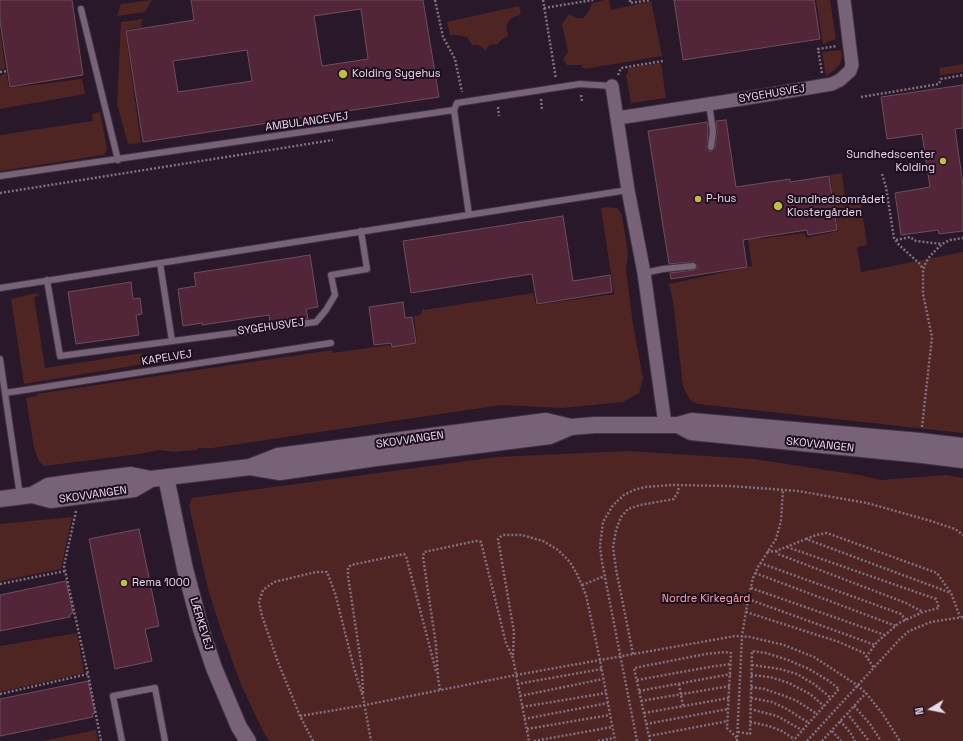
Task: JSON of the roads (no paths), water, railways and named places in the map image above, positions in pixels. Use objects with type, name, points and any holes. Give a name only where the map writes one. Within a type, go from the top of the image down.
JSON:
[{"type":"street","name":"SYGEHUSVEJ","points":[[618,118],[824,85],[840,80],[850,71],[852,66],[844,0]]},
{"type":"street","points":[[612,86],[628,190],[671,425]]},
{"type":"street","name":"SKOVVANGEN","points":[[0,499],[26,495],[48,486],[131,475],[158,478],[250,467],[280,472],[550,436],[571,427],[595,425],[671,425],[692,421],[963,446]]},
{"type":"street","name":"SKOVVANGEN","points":[[671,425],[691,432],[963,460]]},
{"type":"street","name":"SKOVVANGEN","points":[[26,495],[51,500],[134,490],[158,478]]},
{"type":"street","name":"LÆRKEVEJ","points":[[158,478],[201,629],[214,668],[239,727],[248,741]]},
{"type":"lane","points":[[81,9],[118,160]]},
{"type":"lane","points":[[469,215],[454,110],[457,103],[580,84],[612,86]]},
{"type":"lane","points":[[710,104],[714,131],[711,148]]},
{"type":"lane","name":"AMBULANCEVEJ","points":[[0,176],[454,110]]},
{"type":"lane","points":[[0,288],[628,190]]},
{"type":"lane","name":"SYGEHUSVEJ","points":[[47,280],[60,356],[316,322],[326,310],[335,295],[332,275],[367,269],[361,231]]},
{"type":"lane","points":[[160,263],[172,341]]},
{"type":"lane","points":[[644,273],[663,269],[693,266]]},
{"type":"lane","name":"KAPELVEJ","points":[[5,393],[331,343]]},
{"type":"lane","points":[[0,359],[5,393],[26,495]]},
{"type":"lane","points":[[122,741],[113,696],[155,688],[166,741]]},
{"type":"place","name":"Kolding Sygehus","points":[[343,74]]},
{"type":"place","name":"Sundhedscenter Kolding","points":[[943,161]]},
{"type":"place","name":"P-hus","points":[[698,199]]},
{"type":"place","name":"Sundhedsområdet Klostergården","points":[[778,206]]},
{"type":"place","name":"Rema 1000","points":[[124,583]]},
{"type":"park label","name":"Nordre Kirkegård","points":[[706,599]]}]
